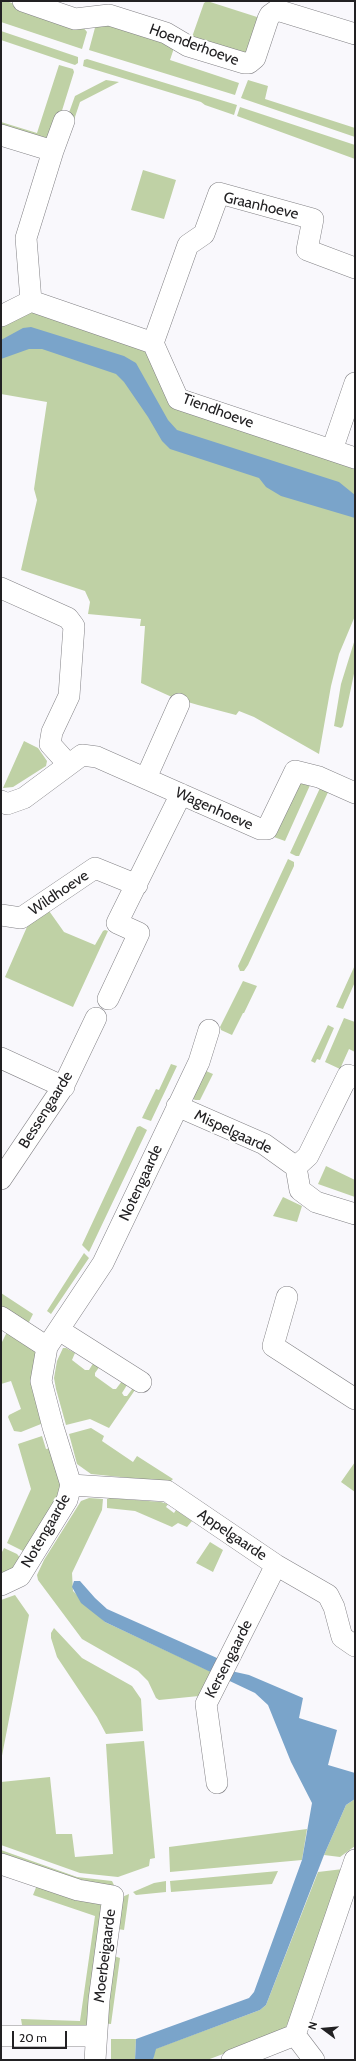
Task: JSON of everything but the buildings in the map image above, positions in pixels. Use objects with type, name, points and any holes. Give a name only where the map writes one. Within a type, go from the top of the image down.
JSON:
[{"type":"street","name":"Hoenderhoeve","points":[[24,1],[76,19],[109,15],[166,33],[188,46],[244,63],[249,63],[255,58],[268,19],[270,15],[277,10],[355,34]]},
{"type":"street","points":[[31,301],[26,238],[64,121]]},
{"type":"street","points":[[1,135],[53,151]]},
{"type":"street","name":"Graanhoeve","points":[[153,343],[188,245],[204,234],[220,193],[313,219],[307,250],[355,268]]},
{"type":"street","points":[[1,316],[31,301],[153,343]]},
{"type":"street","name":"Tiendhoeve","points":[[153,343],[178,399],[355,458]]},
{"type":"street","points":[[332,450],[355,383]]},
{"type":"street","points":[[1,588],[68,618],[74,626],[69,696],[52,732],[50,744],[68,764]]},
{"type":"street","points":[[146,778],[179,704]]},
{"type":"street","name":"Wagenhoeve","points":[[1,801],[7,804],[24,798],[82,755],[97,757],[260,829],[267,829],[295,770],[319,777],[355,793]]},
{"type":"street","points":[[108,999],[139,933],[118,923],[181,794]]},
{"type":"street","name":"Wildhoeve","points":[[1,915],[21,918],[95,868],[137,885]]},
{"type":"street","name":"Bessengaarde","points":[[1,1179],[64,1087],[96,1018]]},
{"type":"street","name":"Notengaarde","points":[[1,1585],[20,1576],[67,1500],[71,1485],[53,1427],[41,1381],[47,1347],[104,1263],[198,1062],[209,1030]]},
{"type":"street","points":[[1,1058],[64,1087]]},
{"type":"street","points":[[355,1078],[348,1075],[308,1156],[296,1167],[300,1190],[316,1202],[355,1214]]},
{"type":"street","name":"Mispelgaarde","points":[[177,1106],[264,1144],[296,1167]]},
{"type":"street","points":[[287,1297],[273,1346],[355,1399]]},
{"type":"street","points":[[1,1317],[47,1347]]},
{"type":"street","points":[[59,1330],[142,1382]]},
{"type":"street","name":"Appelgaarde","points":[[71,1485],[167,1491],[276,1565],[328,1595],[334,1607],[342,1637],[355,1646]]},
{"type":"street","name":"Kersengaarde","points":[[217,1783],[206,1704],[220,1679],[276,1565]]},
{"type":"street","points":[[232,2060],[295,2035],[355,1860]]},
{"type":"street","name":"Moerbeigaarde","points":[[1,1864],[78,1890],[113,1896],[96,2036],[95,2060]]},
{"type":"street","points":[[295,2035],[314,2060]]},
{"type":"street","points":[[1,2036],[96,2036]]},
{"type":"green space","points":[[1,1],[6,1],[83,27],[87,32],[82,49],[1,22]]},
{"type":"green space","points":[[207,1],[257,17],[259,21],[249,49],[245,53],[192,37],[204,3]]},
{"type":"green space","points":[[99,21],[175,45],[170,60],[239,83],[235,95],[89,50],[96,24]]},
{"type":"green space","points":[[1,31],[78,57],[78,63],[75,65],[1,40]]},
{"type":"green space","points":[[87,59],[237,105],[234,115],[205,105],[201,102],[83,66],[84,60]]},
{"type":"green space","points":[[59,65],[73,69],[74,72],[55,133],[46,140],[1,127],[1,122],[37,133]]},
{"type":"green space","points":[[106,80],[119,82],[80,102],[72,126],[66,121],[75,96]]},
{"type":"green space","points":[[248,80],[268,86],[265,99],[355,128],[355,137],[241,98]]},
{"type":"green space","points":[[240,107],[355,145],[355,159],[237,116]]},
{"type":"green space","points":[[143,170],[176,180],[164,219],[131,210]]},
{"type":"green space","points":[[23,311],[35,313],[148,352],[169,393],[355,467],[355,616],[339,654],[331,686],[319,754],[254,717],[239,711],[236,715],[198,705],[174,698],[141,683],[145,626],[140,626],[141,619],[88,614],[90,602],[85,591],[21,570],[37,500],[34,489],[47,402],[1,394],[1,324]]},
{"type":"green space","points":[[355,639],[355,669],[343,726],[341,728],[334,726],[341,684]]},
{"type":"green space","points":[[24,741],[38,748],[47,761],[46,766],[13,787],[3,788]]},
{"type":"green space","points":[[297,783],[311,783],[285,841],[271,836]]},
{"type":"green space","points":[[320,788],[329,790],[299,856],[296,856],[290,853]]},
{"type":"green space","points":[[288,859],[294,862],[294,866],[248,965],[244,971],[240,971],[238,966]]},
{"type":"green space","points":[[47,908],[64,932],[95,945],[103,931],[108,931],[73,1007],[5,977],[30,920]]},
{"type":"green space","points":[[355,965],[355,982],[343,1009],[336,1007]]},
{"type":"green space","points":[[243,981],[257,986],[232,1035],[221,1030],[220,1027]]},
{"type":"green space","points":[[344,1018],[355,1022],[355,1052],[349,1049],[340,1069],[325,1062]]},
{"type":"green space","points":[[328,1025],[334,1028],[320,1060],[317,1059],[315,1063],[311,1061]]},
{"type":"green space","points":[[171,1064],[177,1066],[151,1121],[142,1118],[156,1089],[159,1090]]},
{"type":"green space","points":[[206,1071],[213,1074],[200,1100],[195,1100],[192,1098]]},
{"type":"green space","points":[[140,1126],[147,1130],[89,1252],[82,1245],[137,1127]]},
{"type":"green space","points":[[326,1166],[355,1180],[355,1197],[318,1184]]},
{"type":"green space","points":[[283,1197],[302,1206],[297,1222],[273,1216]]},
{"type":"green space","points":[[84,1253],[89,1258],[51,1314],[47,1311]]},
{"type":"green space","points":[[1,1293],[33,1314],[28,1324],[1,1307]]},
{"type":"green space","points":[[9,1328],[36,1349],[41,1424],[21,1432],[14,1431],[8,1417],[21,1409],[11,1381],[1,1384],[1,1344]]},
{"type":"green space","points":[[63,1348],[75,1353],[72,1360],[85,1370],[89,1370],[94,1362],[100,1366],[95,1373],[95,1376],[113,1389],[116,1389],[122,1381],[127,1385],[122,1393],[124,1396],[127,1396],[133,1388],[137,1387],[109,1428],[90,1419],[66,1425],[54,1378],[57,1361]]},
{"type":"green space","points":[[91,1428],[104,1436],[102,1441],[133,1462],[137,1456],[173,1479],[170,1482],[91,1474],[77,1464],[69,1434]]},
{"type":"green space","points":[[42,1436],[46,1449],[51,1448],[60,1480],[61,1491],[25,1552],[7,1543],[31,1489],[18,1444]]},
{"type":"green space","points":[[355,1462],[355,1492],[341,1482]]},
{"type":"green space","points":[[89,1498],[103,1499],[102,1510],[72,1573],[73,1591],[105,1622],[214,1673],[199,1696],[159,1700],[156,1698],[148,1681],[138,1671],[82,1639],[38,1580],[37,1575],[44,1560],[81,1501]]},
{"type":"green space","points":[[107,1499],[161,1502],[168,1504],[166,1507],[174,1513],[176,1510],[192,1521],[187,1527],[178,1523],[172,1527],[135,1511],[107,1508]]},
{"type":"green space","points":[[210,1542],[223,1550],[213,1572],[196,1563]]},
{"type":"green space","points":[[4,1548],[17,1554],[21,1559],[16,1566],[1,1575],[1,1554]]},
{"type":"green space","points":[[15,1595],[29,1615],[1,1761],[1,1600]]},
{"type":"green space","points":[[54,1628],[82,1658],[132,1686],[141,1699],[143,1731],[106,1734],[97,1717],[57,1657],[51,1638],[51,1633]]},
{"type":"green space","points":[[144,1741],[155,1858],[150,1859],[149,1866],[118,1877],[80,1873],[1,1845],[1,1782],[50,1777],[56,1834],[72,1834],[75,1857],[113,1854],[106,1744]]},
{"type":"green space","points":[[355,1799],[355,1846],[340,1857],[324,1855],[346,1805]]},
{"type":"green space","points":[[307,1829],[302,1860],[170,1872],[169,1847]]},
{"type":"green space","points":[[1,1850],[77,1877],[112,1881],[115,1887],[100,1889],[1,1858]]},
{"type":"green space","points":[[343,1869],[290,2020],[284,2030],[207,2060],[153,2060],[155,2049],[260,2010],[266,2005],[318,1872]]},
{"type":"green space","points":[[278,1871],[272,1884],[171,1892],[170,1881]]},
{"type":"green space","points":[[166,1881],[166,1892],[136,1895],[133,1892],[154,1883]]},
{"type":"green space","points":[[37,1885],[98,1902],[103,1907],[90,2023],[85,2027],[23,2027],[22,2025],[21,2019],[80,2021],[95,1916],[33,1895]]},
{"type":"green space","points":[[129,1894],[124,1930],[118,1929],[122,1897]]},
{"type":"green space","points":[[114,1956],[120,1958],[111,2024],[102,2023]]},
{"type":"green space","points":[[111,2039],[136,2039],[135,2060],[111,2060]]},
{"type":"water","points":[[31,327],[124,356],[136,363],[168,420],[177,430],[339,482],[355,495],[355,518],[281,496],[266,487],[259,478],[170,449],[162,441],[148,417],[124,382],[116,374],[42,349],[29,349],[1,359],[1,340],[23,328]]},
{"type":"water","points":[[74,1581],[80,1581],[107,1609],[217,1658],[231,1671],[249,1675],[303,1698],[299,1718],[337,1730],[328,1765],[355,1773],[355,1799],[346,1805],[324,1855],[266,2005],[260,2010],[156,2049],[153,2060],[135,2060],[136,2039],[249,1998],[254,1992],[302,1860],[312,1803],[291,1762],[268,1705],[255,1693],[105,1622],[81,1603],[72,1587]]}]
